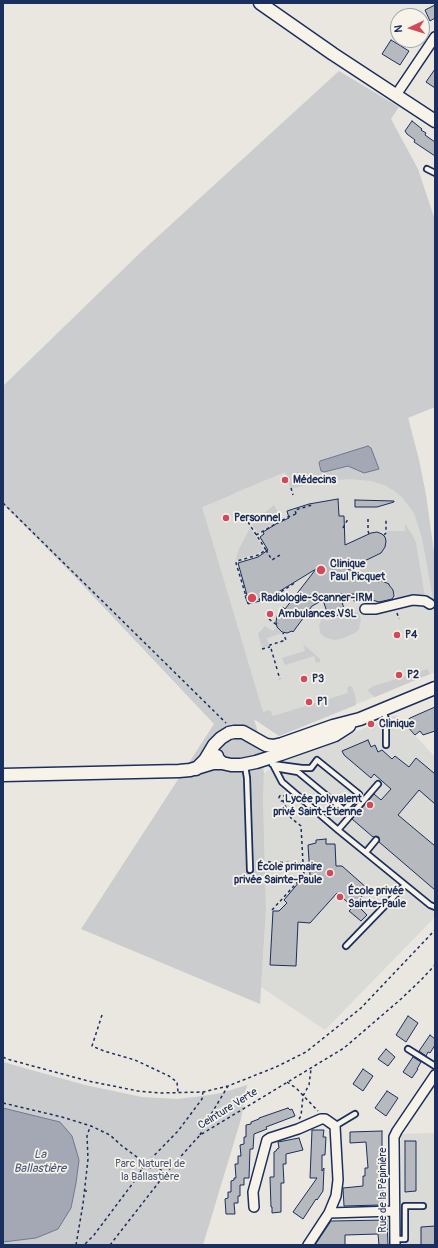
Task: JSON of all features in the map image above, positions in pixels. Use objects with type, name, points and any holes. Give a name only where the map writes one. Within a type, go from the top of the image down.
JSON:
[{"type":"street","points":[[260,3],[333,54],[435,121]]},
{"type":"street","points":[[396,95],[435,37]]},
{"type":"street","points":[[363,606],[376,609],[413,600],[425,601],[430,604]]},
{"type":"street","points":[[3,775],[179,771],[196,769],[213,763],[231,765],[272,763],[334,735],[360,719],[435,688]]},
{"type":"street","points":[[196,769],[205,760],[214,745],[225,735],[234,732],[243,732],[273,746],[290,742],[333,726],[360,719]]},
{"type":"street","points":[[222,763],[217,758],[217,754],[221,746],[226,741],[239,737],[256,739],[272,763]]},
{"type":"street","name":"Rue de la Pépinière","points":[[395,1242],[394,1137],[435,1075]]},
{"type":"street","points":[[254,1207],[253,1192],[267,1140],[321,1119],[328,1121],[335,1126],[338,1180],[337,1192],[329,1213],[308,1245]]},
{"type":"street","points":[[329,1213],[394,1211]]},
{"type":"lane","points":[[427,169],[435,174]]},
{"type":"lane","points":[[382,709],[386,719],[386,745]]},
{"type":"lane","points":[[317,760],[359,794],[344,810],[298,772],[272,763],[311,768],[317,760]]},
{"type":"lane","points":[[272,763],[282,782],[405,885],[430,905],[435,907]]},
{"type":"lane","points":[[244,764],[247,778],[250,870]]},
{"type":"lane","points":[[338,830],[378,784]]},
{"type":"lane","points":[[366,852],[376,840]]},
{"type":"lane","points":[[346,946],[405,885]]},
{"type":"lane","points":[[408,1049],[435,1066]]},
{"type":"lane","points":[[335,1126],[355,1114]]},
{"type":"lane","points":[[395,1242],[405,1239],[405,1206],[423,1206]]},
{"type":"path","points":[[291,488],[293,495]]},
{"type":"path","points":[[3,503],[220,716],[234,732]]},
{"type":"path","points":[[256,535],[276,523],[296,515],[295,510],[312,505]]},
{"type":"path","points":[[343,528],[348,519]]},
{"type":"path","points":[[368,519],[369,534]]},
{"type":"path","points":[[384,535],[386,532],[386,520]]},
{"type":"path","points":[[248,522],[272,560],[280,555]]},
{"type":"path","points":[[266,550],[258,555],[237,561],[236,563],[240,572],[248,603],[276,595],[296,582]]},
{"type":"path","points":[[342,598],[352,599],[363,606]]},
{"type":"path","points":[[269,619],[277,625],[278,623]]},
{"type":"path","points":[[262,649],[286,640],[283,632]]},
{"type":"path","points":[[270,647],[277,669]]},
{"type":"path","points":[[278,673],[280,679]]},
{"type":"path","points":[[272,910],[304,875],[301,826],[290,818],[283,801]]},
{"type":"path","points":[[268,862],[303,863]]},
{"type":"path","points":[[3,1057],[88,1081],[138,1091],[161,1093],[203,1092],[228,1086],[276,1067],[306,1052],[361,1008],[435,930]]},
{"type":"path","name":"Ceinture Verte","points":[[110,1245],[166,1173],[200,1135],[344,1048],[401,999],[435,966]]},
{"type":"path","points":[[102,1015],[92,1046],[135,1060],[169,1076],[177,1082],[178,1092]]},
{"type":"path","points":[[298,1129],[303,1096],[309,1085],[311,1068]]},
{"type":"path","points":[[287,1082],[296,1088],[324,1119]]},
{"type":"path","points":[[200,1135],[228,1086]]},
{"type":"path","points":[[84,1245],[94,1235],[139,1175],[142,1168],[178,1131],[202,1099],[203,1092]]},
{"type":"path","points":[[3,1103],[62,1117],[91,1126],[110,1135],[141,1160],[142,1168]]},
{"type":"path","points":[[76,1245],[88,1159],[87,1136],[91,1126]]},
{"type":"path","points":[[142,1168],[158,1168],[166,1173]]},
{"type":"shaded area","name":"Clinique Paul Picquet","points":[[408,417],[426,495],[435,560],[435,672],[279,736],[254,719],[187,508]]},
{"type":"shaded area","points":[[396,715],[435,757],[435,917],[325,1030],[261,987],[266,909],[263,799],[264,773],[281,763]]},
{"type":"shaded area","points":[[435,1133],[435,1245],[402,1245],[401,1134]]},
{"type":"green space","points":[[339,71],[399,107],[391,119],[418,169],[435,220],[435,407],[408,418],[426,495],[435,560],[435,610],[422,538],[414,513],[402,497],[384,485],[371,481],[349,479],[317,482],[291,489],[285,472],[202,507],[263,712],[270,710],[273,716],[348,693],[347,688],[349,686],[353,689],[356,700],[356,705],[279,736],[254,719],[264,773],[263,799],[266,909],[260,1004],[81,929],[214,724],[77,579],[3,504],[3,386],[142,251]]},
{"type":"green space","points":[[274,505],[281,518],[258,533],[252,525]]},
{"type":"green space","points":[[405,524],[416,543],[425,597],[413,596],[395,600],[396,594],[389,584],[361,575],[360,563],[382,553],[386,543],[385,537],[388,531],[405,531]]},
{"type":"green space","points":[[250,528],[264,550],[236,560],[239,549]]},
{"type":"green space","points":[[349,610],[358,613],[361,618],[359,629],[355,633],[335,640],[326,638],[320,633],[319,625],[322,618],[327,621],[348,615]]},
{"type":"green space","points":[[265,626],[273,631],[277,627],[282,633],[267,638],[269,646],[262,648],[258,634]]},
{"type":"green space","points":[[303,644],[320,659],[320,662],[316,663],[314,656],[285,665],[282,658],[305,651]]},
{"type":"green space","points":[[428,669],[430,674],[375,697],[367,690],[371,687]]},
{"type":"green space","name":"Parc Naturel de la Ballastière","points":[[3,1062],[85,1085],[142,1097],[177,1099],[221,1093],[247,1085],[241,1119],[203,1245],[3,1245],[3,1242],[36,1238],[71,1208],[79,1160],[60,1122],[3,1108]]},
{"type":"water","points":[[368,446],[371,448],[379,469],[364,473],[348,466],[324,472],[321,471],[320,461]]},
{"type":"water","name":"La Ballastière","points":[[3,1108],[60,1122],[72,1136],[79,1160],[71,1208],[58,1229],[36,1238],[3,1242]]},
{"type":"building","points":[[435,5],[435,18],[430,21],[430,8]]},
{"type":"building","points":[[390,42],[390,48],[404,48],[409,51],[400,65],[382,54]]},
{"type":"building","points":[[435,69],[435,88],[426,82]]},
{"type":"building","points":[[412,121],[426,133],[425,135],[435,142],[435,156],[414,142],[415,140],[405,131]]},
{"type":"building","name":"Clinique Paul Picquet","points":[[338,499],[339,516],[344,516],[345,545],[371,533],[377,532],[385,537],[386,541],[385,547],[381,553],[348,569],[379,582],[380,580],[389,584],[393,590],[394,596],[392,599],[379,602],[369,599],[369,601],[361,599],[362,596],[355,594],[340,594],[345,613],[329,618],[323,600],[312,606],[293,632],[282,632],[277,627],[277,616],[283,607],[285,609],[316,569],[275,594],[259,599],[260,601],[248,604],[238,563],[258,557],[268,550],[260,537],[264,534],[263,532],[289,518],[287,511],[309,504]]},
{"type":"building","points":[[355,500],[394,502],[377,507],[355,507]]},
{"type":"building","points":[[435,707],[435,731],[423,735],[420,731],[415,735],[404,723],[410,718]]},
{"type":"building","points":[[368,740],[371,747],[375,745],[378,752],[382,750],[392,759],[395,756],[409,767],[416,758],[435,774],[435,804],[419,790],[398,815],[435,846],[435,890],[379,842],[379,837],[373,837],[352,819],[374,794],[381,800],[391,789],[374,774],[371,778],[344,755],[342,751]]},
{"type":"building","points":[[326,839],[326,844],[335,844],[336,866],[342,866],[368,889],[358,901],[363,906],[361,909],[367,915],[361,921],[349,911],[353,907],[337,893],[310,923],[298,922],[296,966],[270,965],[273,911],[279,911],[287,903],[284,900],[300,881],[303,883],[310,875],[308,845],[316,843],[316,840]]},
{"type":"building","points":[[408,1016],[418,1023],[406,1042],[396,1035]]},
{"type":"building","points":[[430,1035],[435,1039],[435,1045],[426,1056],[419,1051]]},
{"type":"building","points":[[386,1049],[395,1057],[388,1066],[378,1059]]},
{"type":"building","points":[[413,1057],[421,1062],[412,1078],[403,1072]]},
{"type":"building","points":[[363,1069],[373,1076],[363,1091],[353,1084]]},
{"type":"building","points":[[387,1091],[398,1098],[386,1116],[375,1108]]},
{"type":"building","points":[[288,1108],[290,1110],[292,1109],[295,1116],[266,1127],[267,1129],[254,1134],[253,1149],[250,1149],[249,1178],[244,1178],[244,1185],[240,1185],[240,1196],[238,1196],[238,1203],[234,1203],[235,1214],[226,1214],[225,1199],[228,1198],[228,1192],[231,1192],[231,1181],[236,1178],[235,1164],[238,1164],[238,1156],[241,1156],[240,1145],[244,1144],[244,1137],[246,1137],[246,1125],[251,1124],[251,1122],[259,1118]]},
{"type":"building","points":[[312,1130],[324,1130],[323,1137],[326,1137],[325,1155],[322,1155],[322,1171],[324,1168],[323,1191],[303,1219],[293,1212],[317,1178],[310,1178]]},
{"type":"building","points":[[382,1131],[382,1155],[379,1155],[380,1172],[383,1172],[383,1201],[380,1205],[344,1206],[343,1188],[363,1186],[365,1168],[368,1168],[366,1142],[350,1143],[350,1132]]},
{"type":"building","points":[[299,1138],[303,1150],[286,1154],[286,1164],[283,1164],[284,1183],[281,1183],[281,1212],[272,1213],[270,1177],[274,1177],[274,1152],[279,1148],[278,1142]]},
{"type":"building","points":[[405,1141],[416,1141],[416,1191],[405,1192]]},
{"type":"building","points":[[387,1220],[388,1245],[379,1245],[378,1234],[345,1235],[345,1245],[315,1245],[331,1221]]},
{"type":"building","points":[[435,1226],[435,1245],[421,1245],[421,1227]]},
{"type":"place","name":"Médecins","points":[[285,480]]},
{"type":"place","name":"Personnel","points":[[226,518]]},
{"type":"place","name":"Clinique Paul Picquet","points":[[321,570]]},
{"type":"place","name":"Radiologie-Scanner-IRM","points":[[252,598]]},
{"type":"place","name":"Ambulances VSL","points":[[270,614]]},
{"type":"place","name":"P4","points":[[397,635]]},
{"type":"place","name":"P2","points":[[399,675]]},
{"type":"place","name":"P3","points":[[304,679]]},
{"type":"place","name":"P1","points":[[309,702]]},
{"type":"place","name":"Clinique","points":[[371,724]]},
{"type":"place","name":"Lycée polyvalent privé Saint-Étienne","points":[[370,805]]},
{"type":"place","name":"École primaire privée Sainte-Paule","points":[[330,873]]},
{"type":"place","name":"École privée Sainte-Paule","points":[[340,897]]}]
